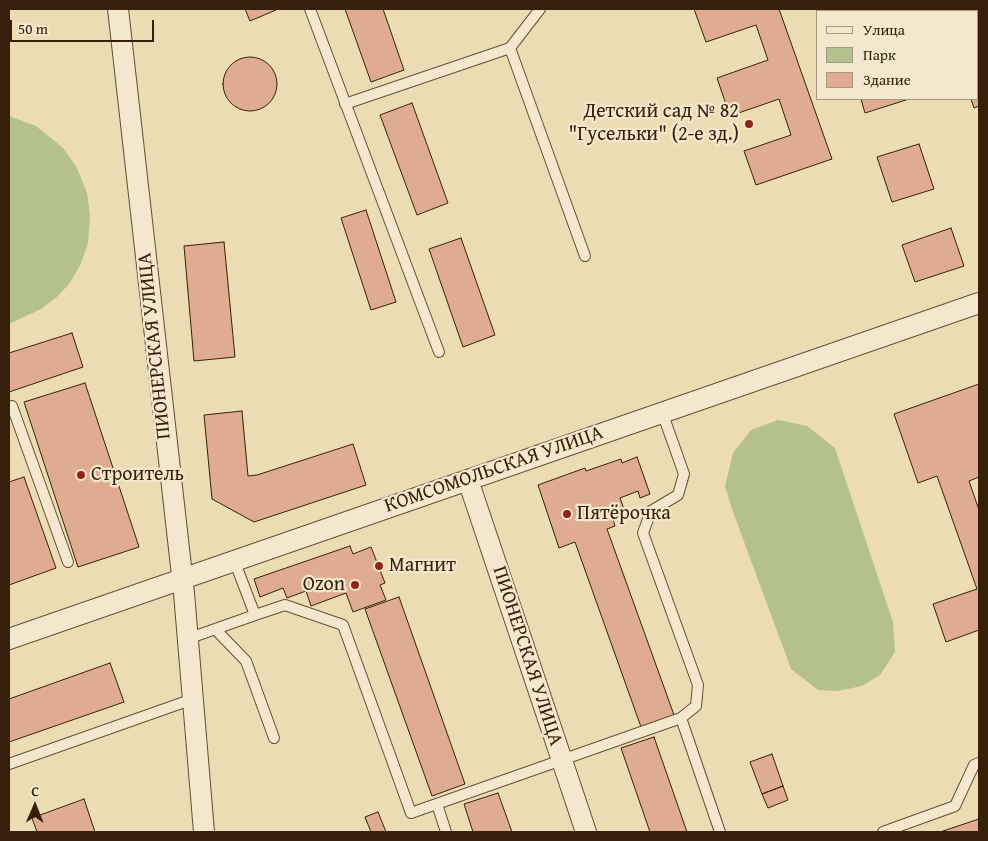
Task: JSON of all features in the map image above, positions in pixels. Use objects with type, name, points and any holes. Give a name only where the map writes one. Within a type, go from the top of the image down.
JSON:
[{"type":"street","name":"ПИОНЕРСКАЯ УЛИЦА","points":[[118,9],[187,639],[204,832]]},
{"type":"street","name":"КОМСОМОЛЬСКАЯ УЛИЦА","points":[[9,639],[180,578],[979,303]]},
{"type":"street","name":"ПИОНЕРСКАЯ УЛИЦА","points":[[468,480],[586,832]]},
{"type":"lane","points":[[310,9],[438,352]]},
{"type":"lane","points":[[345,104],[510,48],[540,9]]},
{"type":"lane","points":[[510,48],[585,256]]},
{"type":"lane","points":[[9,408],[12,406],[68,562]]},
{"type":"lane","points":[[187,639],[286,605],[343,625],[412,813],[562,762],[681,718],[696,706],[698,685],[643,533],[651,511],[678,495],[684,474],[662,412]]},
{"type":"lane","points":[[234,560],[255,615]]},
{"type":"lane","points":[[216,630],[246,661],[274,738]]},
{"type":"lane","points":[[9,764],[192,699]]},
{"type":"lane","points":[[681,718],[720,832]]},
{"type":"lane","points":[[883,832],[955,806],[974,765],[979,763]]},
{"type":"lane","points":[[437,804],[446,832]]},
{"type":"green space","points":[[9,116],[36,126],[63,148],[77,168],[87,193],[90,215],[88,243],[81,264],[69,284],[58,296],[41,309],[9,324]]},
{"type":"green space","points":[[778,420],[807,426],[835,448],[893,622],[895,652],[880,675],[862,686],[838,691],[818,690],[791,669],[732,509],[725,486],[733,453],[751,430]]},
{"type":"building","points":[[245,9],[276,9],[276,10],[250,21]]},
{"type":"building","points":[[345,9],[383,9],[404,70],[371,82]]},
{"type":"building","points":[[694,9],[779,9],[832,159],[756,185],[744,151],[791,135],[779,99],[730,116],[717,78],[768,60],[756,25],[706,42]]},
{"type":"building","points":[[831,9],[880,9],[880,10]]},
{"type":"building","points":[[978,44],[979,106],[974,108],[971,100],[978,100]]},
{"type":"building","points":[[250,57],[260,59],[269,65],[275,74],[277,84],[275,94],[269,103],[260,109],[250,111],[240,109],[231,103],[225,94],[223,84],[225,74],[231,65],[240,59]]},
{"type":"building","points":[[861,100],[906,100],[865,113]]},
{"type":"building","points":[[412,103],[448,203],[417,215],[380,115]]},
{"type":"building","points":[[919,144],[934,189],[892,202],[877,157]]},
{"type":"building","points":[[366,210],[396,302],[371,310],[341,218]]},
{"type":"building","points":[[951,228],[964,266],[915,282],[902,245]]},
{"type":"building","points":[[461,238],[495,335],[463,347],[429,249]]},
{"type":"building","points":[[224,242],[235,357],[194,361],[184,246]]},
{"type":"building","points":[[72,333],[83,367],[9,392],[9,353]]},
{"type":"building","name":"Строитель","points":[[85,383],[139,547],[78,567],[24,402]]},
{"type":"building","points":[[979,384],[979,477],[969,481],[979,510],[979,630],[946,642],[933,604],[977,589],[937,476],[918,483],[894,414]]},
{"type":"building","points":[[242,411],[248,476],[257,475],[353,444],[366,485],[254,522],[212,499],[204,415]]},
{"type":"building","points":[[637,457],[650,494],[640,498],[638,491],[620,498],[624,509],[611,513],[615,526],[607,529],[674,715],[641,727],[575,542],[559,548],[538,485],[585,468],[586,471],[621,459],[622,463]]},
{"type":"building","points":[[24,477],[56,568],[9,585],[9,482]]},
{"type":"building","points":[[350,546],[353,554],[371,547],[385,583],[380,585],[386,600],[353,612],[346,593],[311,606],[306,591],[287,598],[283,588],[260,597],[254,579]]},
{"type":"building","points":[[399,597],[465,784],[432,796],[365,609]]},
{"type":"building","points":[[110,663],[124,702],[9,742],[9,699]]},
{"type":"building","points":[[654,737],[687,832],[650,832],[621,748]]},
{"type":"building","points":[[772,754],[783,786],[762,794],[750,762]]},
{"type":"building","points":[[783,786],[788,800],[768,808],[762,794]]},
{"type":"building","points":[[498,793],[512,832],[473,832],[464,804]]},
{"type":"building","points":[[84,799],[95,832],[37,832],[32,818]]},
{"type":"building","points":[[378,812],[386,832],[371,832],[365,817]]},
{"type":"building","points":[[979,819],[979,832],[940,832]]},
{"type":"place","name":"Детский сад № 82 \"Гусельки\" (2-е зд.)","points":[[749,124]]},
{"type":"place","name":"Строитель","points":[[81,475]]},
{"type":"place","name":"Пятёрочка","points":[[567,514]]},
{"type":"place","name":"Магнит","points":[[379,566]]},
{"type":"place","name":"Ozon","points":[[355,585]]}]
